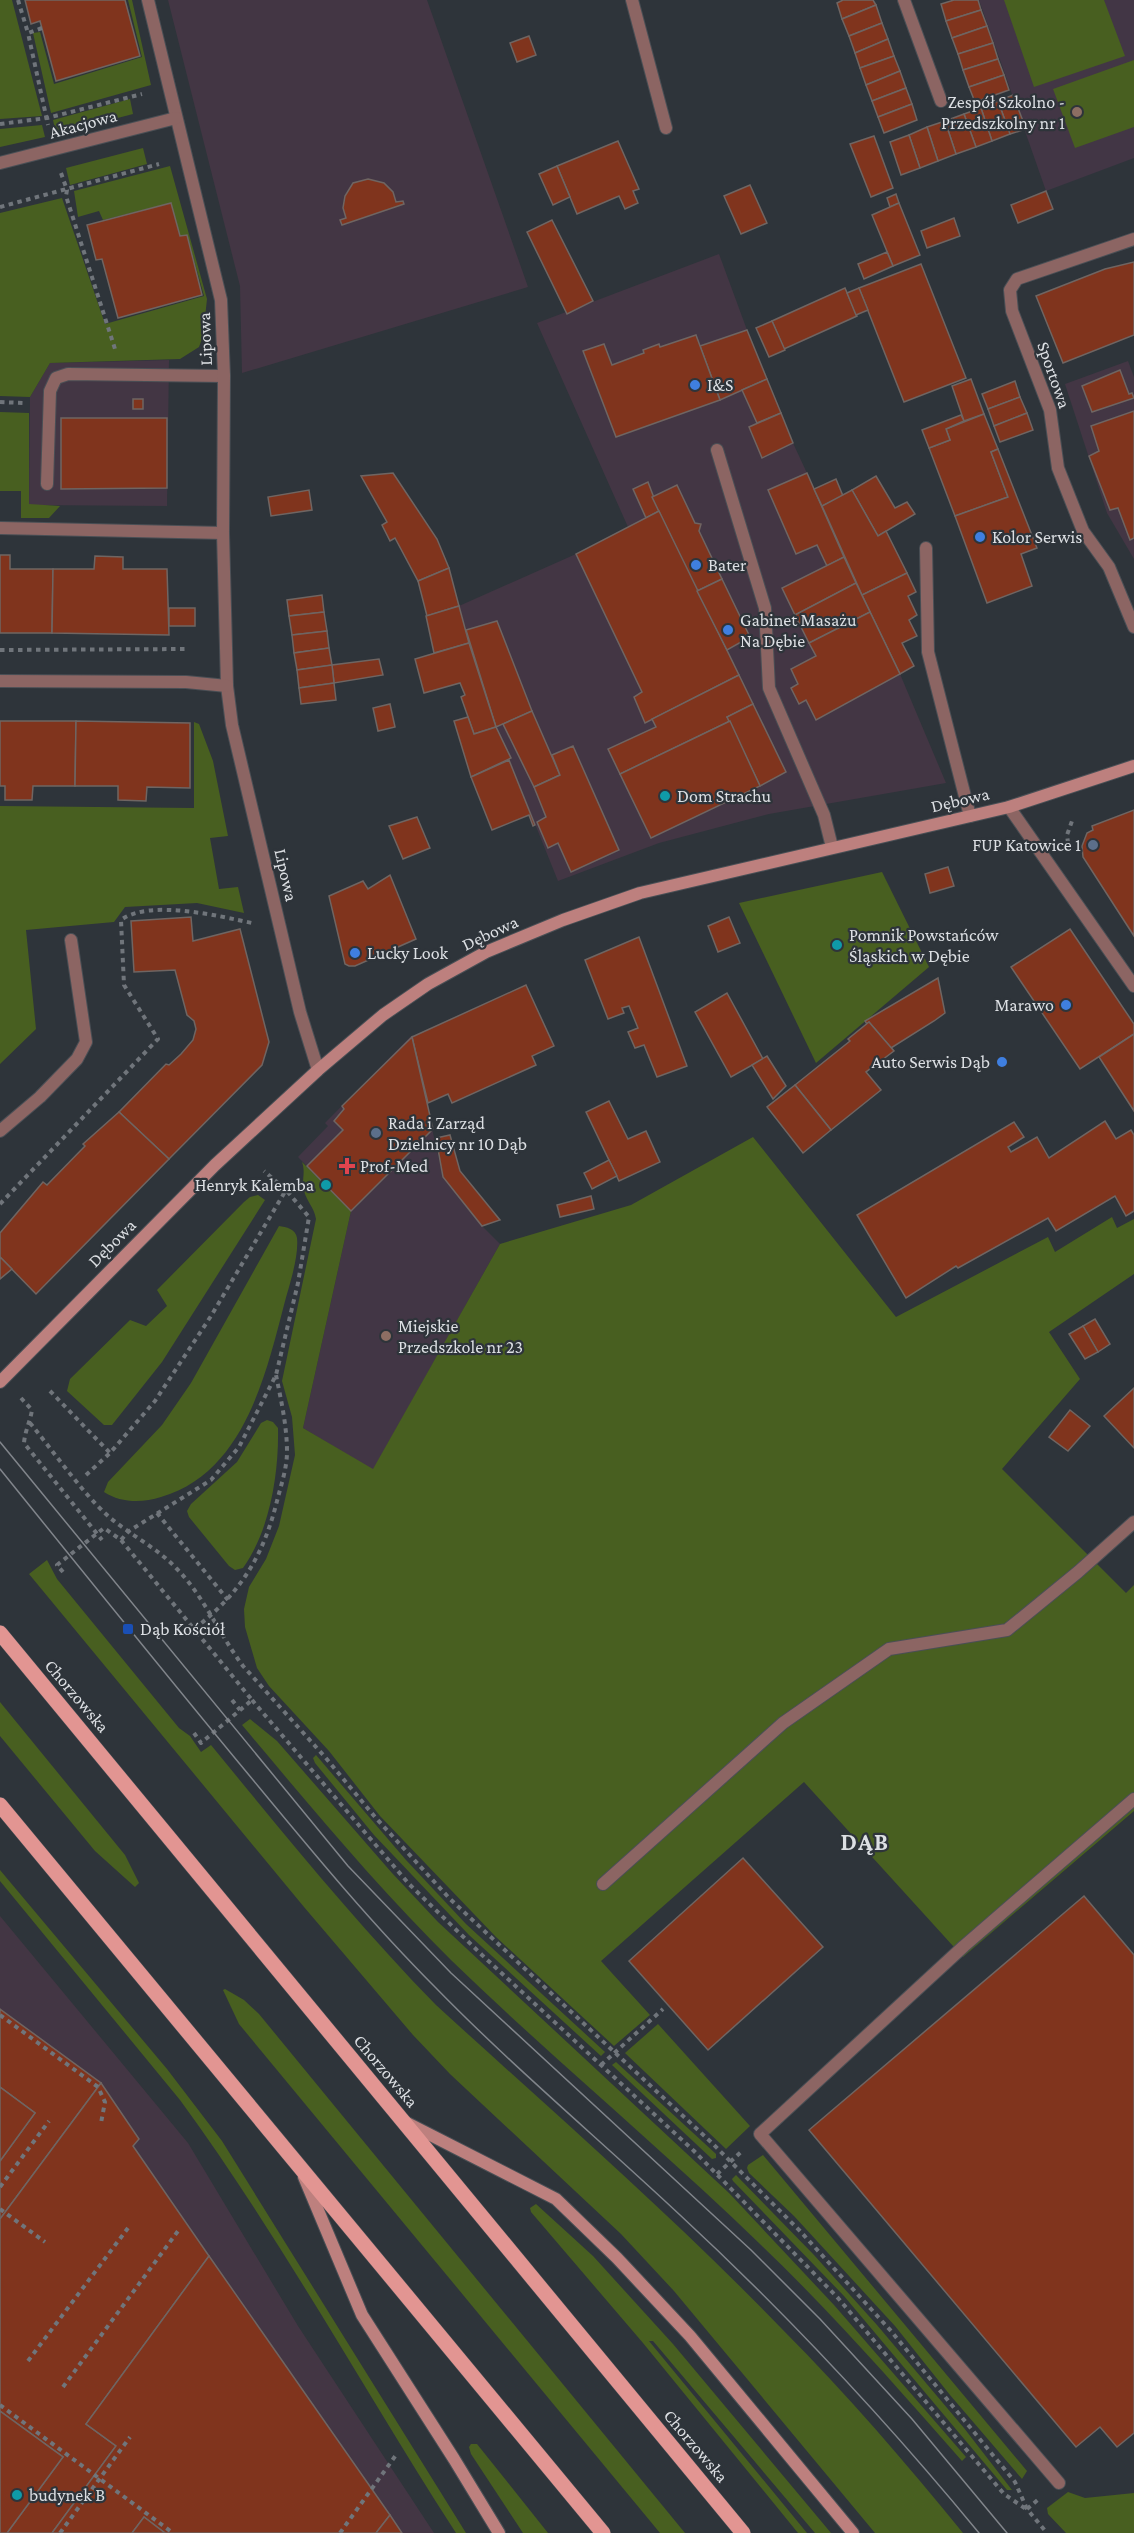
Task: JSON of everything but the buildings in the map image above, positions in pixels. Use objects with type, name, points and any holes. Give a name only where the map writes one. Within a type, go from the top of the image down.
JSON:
[{"type":"main road","name":"Chorzowska","points":[[0,1634],[743,2533]]},
{"type":"main road","points":[[0,1805],[603,2533]]},
{"type":"street","name":"Lipowa","points":[[148,0],[221,300],[224,376],[223,533],[226,686],[232,725],[300,1012],[318,1070]]},
{"type":"street","points":[[632,0],[666,128]]},
{"type":"street","points":[[904,0],[941,101]]},
{"type":"street","name":"Akacjowa","points":[[0,163],[176,118]]},
{"type":"street","name":"Sportowa","points":[[1134,239],[1017,279],[1010,290],[1012,311],[1050,410],[1058,468],[1083,531],[1109,567],[1134,627]]},
{"type":"street","points":[[47,484],[50,391],[56,378],[68,374],[224,376]]},
{"type":"street","points":[[717,450],[765,608],[769,688],[824,815],[832,847]]},
{"type":"street","points":[[0,528],[223,533]]},
{"type":"street","points":[[926,548],[928,652],[970,816]]},
{"type":"street","points":[[0,681],[186,682],[226,686]]},
{"type":"street","name":"Dębowa","points":[[0,1382],[215,1165],[318,1070],[383,1015],[428,984],[486,952],[563,920],[640,893],[1009,807],[1134,766]]},
{"type":"street","points":[[1009,807],[1134,986]]},
{"type":"street","points":[[0,1131],[40,1097],[77,1059],[86,1042],[71,940]]},
{"type":"street","points":[[603,1884],[783,1723],[889,1650],[1007,1630],[1078,1572],[1134,1522]]},
{"type":"street","points":[[1059,2483],[760,2134],[964,1946],[1134,1799]]},
{"type":"street","points":[[403,2121],[556,2199],[617,2258],[690,2336],[853,2533]]},
{"type":"street","points":[[299,2165],[362,2315],[454,2458],[499,2533]]},
{"type":"path","points":[[18,0],[67,190],[66,196],[124,375]]},
{"type":"path","points":[[28,33],[42,28]]},
{"type":"path","points":[[0,124],[47,118],[142,94]]},
{"type":"path","points":[[0,207],[159,164]]},
{"type":"path","points":[[0,650],[186,649]]},
{"type":"path","points":[[0,1204],[158,1039],[124,986],[121,920],[130,913],[192,910],[252,923]]},
{"type":"path","points":[[121,1540],[129,1532],[211,1480],[239,1447],[276,1375],[298,1283],[309,1217],[286,1190],[264,1171]]},
{"type":"path","points":[[86,1475],[110,1453],[155,1401],[211,1316],[286,1190]]},
{"type":"path","points":[[195,1629],[237,1591],[258,1559],[272,1524],[287,1455],[285,1424],[276,1375]]},
{"type":"path","points":[[51,1391],[110,1453]]},
{"type":"path","points":[[26,1402],[32,1410],[30,1423],[25,1429],[24,1443],[102,1540]]},
{"type":"path","points":[[30,1423],[104,1512],[129,1532],[149,1544],[177,1568],[202,1599],[228,1646],[243,1666],[430,1878],[490,1939],[731,2162],[800,2231],[891,2331],[1015,2482],[1027,2509],[1047,2533]]},
{"type":"path","points":[[158,1513],[228,1600]]},
{"type":"path","points":[[63,1572],[57,1565],[104,1528],[121,1540],[252,1700],[409,1884],[717,2174],[838,2298],[1004,2494],[1027,2509]]},
{"type":"path","points":[[232,1700],[240,1710]]},
{"type":"path","points":[[194,1733],[201,1743],[252,1700]]},
{"type":"path","points":[[601,2065],[663,2009]]},
{"type":"path","points":[[0,2015],[98,2087],[105,2102],[101,2123]]},
{"type":"path","points":[[0,2187],[49,2121]]},
{"type":"path","points":[[717,2174],[760,2134]]},
{"type":"path","points":[[0,2208],[45,2242]]},
{"type":"path","points":[[28,2361],[128,2228]]},
{"type":"path","points":[[63,2387],[178,2231]]},
{"type":"path","points":[[0,2405],[173,2533]]},
{"type":"path","points":[[60,2533],[130,2437]]},
{"type":"path","points":[[340,2533],[396,2455]]},
{"type":"shaded area","points":[[168,0],[427,0],[528,287],[242,373],[240,286]]},
{"type":"shaded area","name":"Zespół Szkolno - Przedszkolny nr 1","points":[[979,0],[1134,0],[1134,158],[1046,191]]},
{"type":"shaded area","points":[[719,254],[793,443],[900,674],[946,783],[769,814],[659,843],[558,881],[496,727],[459,606],[576,554],[628,527],[537,323]]},
{"type":"shaded area","points":[[169,360],[167,506],[29,505],[30,397],[50,363]]},
{"type":"shaded area","points":[[1128,361],[1134,377],[1134,559],[1107,513],[1065,384]]},
{"type":"shaded area","name":"Miejskie Przedszkole nr 23","points":[[411,1036],[443,1177],[482,1226],[500,1244],[373,1470],[303,1428],[351,1211],[298,1157],[328,1126],[325,1123]]},
{"type":"shaded area","points":[[0,1916],[188,2143],[298,2326],[434,2533],[0,2533]]},
{"type":"green space","points":[[0,0],[12,0],[42,116],[0,119]]},
{"type":"green space","points":[[128,0],[132,0],[151,85],[51,113],[33,33],[40,32],[54,84],[142,57]]},
{"type":"green space","points":[[1004,0],[1104,0],[1125,56],[1034,87]]},
{"type":"green space","points":[[1134,60],[1134,127],[1075,148],[1053,89]]},
{"type":"green space","points":[[130,99],[133,114],[56,134],[53,120]]},
{"type":"green space","points":[[42,125],[45,137],[0,147],[0,129]]},
{"type":"green space","points":[[143,148],[147,164],[70,185],[66,168]]},
{"type":"green space","points":[[170,166],[207,299],[203,336],[199,347],[180,359],[50,363],[30,397],[0,396],[0,213],[62,198],[105,324],[204,296],[187,235],[180,236],[171,203],[103,220],[99,211],[78,217],[74,191]]},
{"type":"green space","points":[[0,412],[29,413],[29,504],[60,506],[49,518],[21,518],[21,491],[0,491]]},
{"type":"green space","points":[[194,722],[199,724],[213,761],[228,836],[210,838],[219,889],[238,887],[244,913],[197,903],[125,907],[114,922],[26,930],[36,1029],[0,1064],[0,806],[194,808]]},
{"type":"green space","points":[[882,872],[929,967],[816,1063],[739,903]]},
{"type":"green space","points":[[753,1137],[896,1317],[1048,1237],[1055,1252],[1112,1217],[1117,1228],[1134,1219],[1134,1274],[1049,1332],[1080,1379],[1002,1469],[1126,1593],[1134,1585],[1134,1811],[963,1957],[804,1782],[601,1961],[650,2015],[614,2046],[496,1937],[380,1816],[329,1751],[269,1686],[257,1668],[245,1627],[244,1609],[249,1587],[266,1559],[279,1526],[295,1455],[292,1417],[282,1381],[316,1219],[304,1191],[302,1162],[351,1211],[303,1428],[373,1469],[500,1244],[631,1205]]},
{"type":"green space","points":[[258,1195],[265,1200],[162,1362],[112,1425],[104,1425],[67,1391],[70,1379],[130,1320],[146,1326],[167,1306],[157,1290],[244,1202]]},
{"type":"green space","points":[[279,1226],[295,1232],[297,1254],[258,1392],[231,1445],[212,1467],[189,1485],[161,1497],[132,1501],[104,1492],[108,1482],[162,1425],[191,1383]]},
{"type":"green space","points":[[267,1420],[273,1422],[278,1428],[277,1464],[271,1501],[260,1537],[252,1553],[243,1568],[235,1570],[229,1566],[189,1517],[187,1511],[191,1504],[237,1462],[261,1423]]},
{"type":"green space","points":[[47,1560],[57,1579],[179,1728],[190,1736],[201,1752],[211,1745],[321,1878],[406,1974],[436,2005],[699,2246],[807,2354],[898,2455],[963,2533],[875,2533],[674,2291],[621,2234],[450,2074],[413,2035],[304,1907],[29,1574]]},
{"type":"green space","points":[[0,1702],[125,1855],[139,1883],[135,1887],[95,1851],[0,1736]]},
{"type":"green space","points":[[250,1719],[277,1741],[392,1873],[438,1922],[729,2193],[834,2305],[966,2457],[962,2461],[864,2351],[787,2271],[684,2173],[528,2033],[424,1933],[344,1846],[242,1725]]},
{"type":"green space","points":[[316,1755],[406,1860],[466,1924],[605,2052],[601,2056],[469,1935],[374,1835],[315,1763],[313,1758]]},
{"type":"green space","points":[[0,1870],[167,2069],[222,2141],[466,2533],[456,2533],[287,2260],[217,2152],[180,2100],[0,1881]]},
{"type":"green space","points":[[223,1990],[244,2000],[259,2014],[685,2533],[660,2533],[239,2024]]},
{"type":"green space","points":[[658,2024],[750,2126],[726,2149],[625,2053]]},
{"type":"green space","points":[[616,2062],[716,2154],[716,2158],[712,2159],[612,2065]]},
{"type":"green space","points":[[763,2155],[1027,2471],[1022,2479],[895,2326],[794,2216],[749,2173],[748,2165]]},
{"type":"green space","points":[[736,2175],[814,2255],[877,2325],[964,2428],[1012,2490],[1007,2490],[844,2296],[733,2181]]},
{"type":"green space","points":[[536,2204],[593,2256],[673,2344],[831,2533],[815,2533],[653,2341],[649,2341],[807,2533],[798,2533],[643,2343],[531,2212],[530,2208]]},
{"type":"green space","points":[[471,2444],[477,2444],[548,2533],[523,2533],[471,2454],[469,2447]]},
{"type":"green space","points":[[1068,2492],[1085,2498],[1134,2493],[1134,2533],[1066,2533],[1048,2514],[1047,2508]]},
{"type":"tram line","points":[[0,1442],[348,1866],[451,1973],[751,2250],[820,2319],[912,2419],[1007,2533]]},
{"type":"tram line","points":[[0,1469],[239,1763],[384,1933],[495,2046],[720,2252],[797,2329],[872,2409],[979,2533]]},
{"type":"place","name":"Zespół Szkolno - Przedszkolny nr 1","points":[[1077,112]]},
{"type":"place","name":"I&S","points":[[695,385]]},
{"type":"place","name":"Kolor Serwis","points":[[980,537]]},
{"type":"place","name":"Bater","points":[[696,565]]},
{"type":"place","name":"Gabinet Masażu Na Dębie","points":[[728,630]]},
{"type":"place","name":"Dom Strachu","points":[[665,796]]},
{"type":"place","name":"FUP Katowice 1","points":[[1093,845]]},
{"type":"place","name":"Pomnik Powstańców Śląskich w Dębie","points":[[837,945]]},
{"type":"place","name":"Lucky Look","points":[[355,953]]},
{"type":"place","name":"Marawo","points":[[1066,1005]]},
{"type":"place","name":"Auto Serwis Dąb","points":[[1002,1062]]},
{"type":"place","name":"Rada i Zarząd Dzielnicy nr 10 Dąb","points":[[376,1133]]},
{"type":"place","name":"Prof-Med","points":[[347,1166]]},
{"type":"place","name":"Henryk Kalemba","points":[[326,1185]]},
{"type":"place","name":"Miejskie Przedszkole nr 23","points":[[386,1336]]},
{"type":"place","name":"Dąb Kościół","points":[[128,1629]]},
{"type":"place","name":"budynek B","points":[[17,2495]]},
{"type":"district","name":"DĄB","points":[[865,1842]]}]
